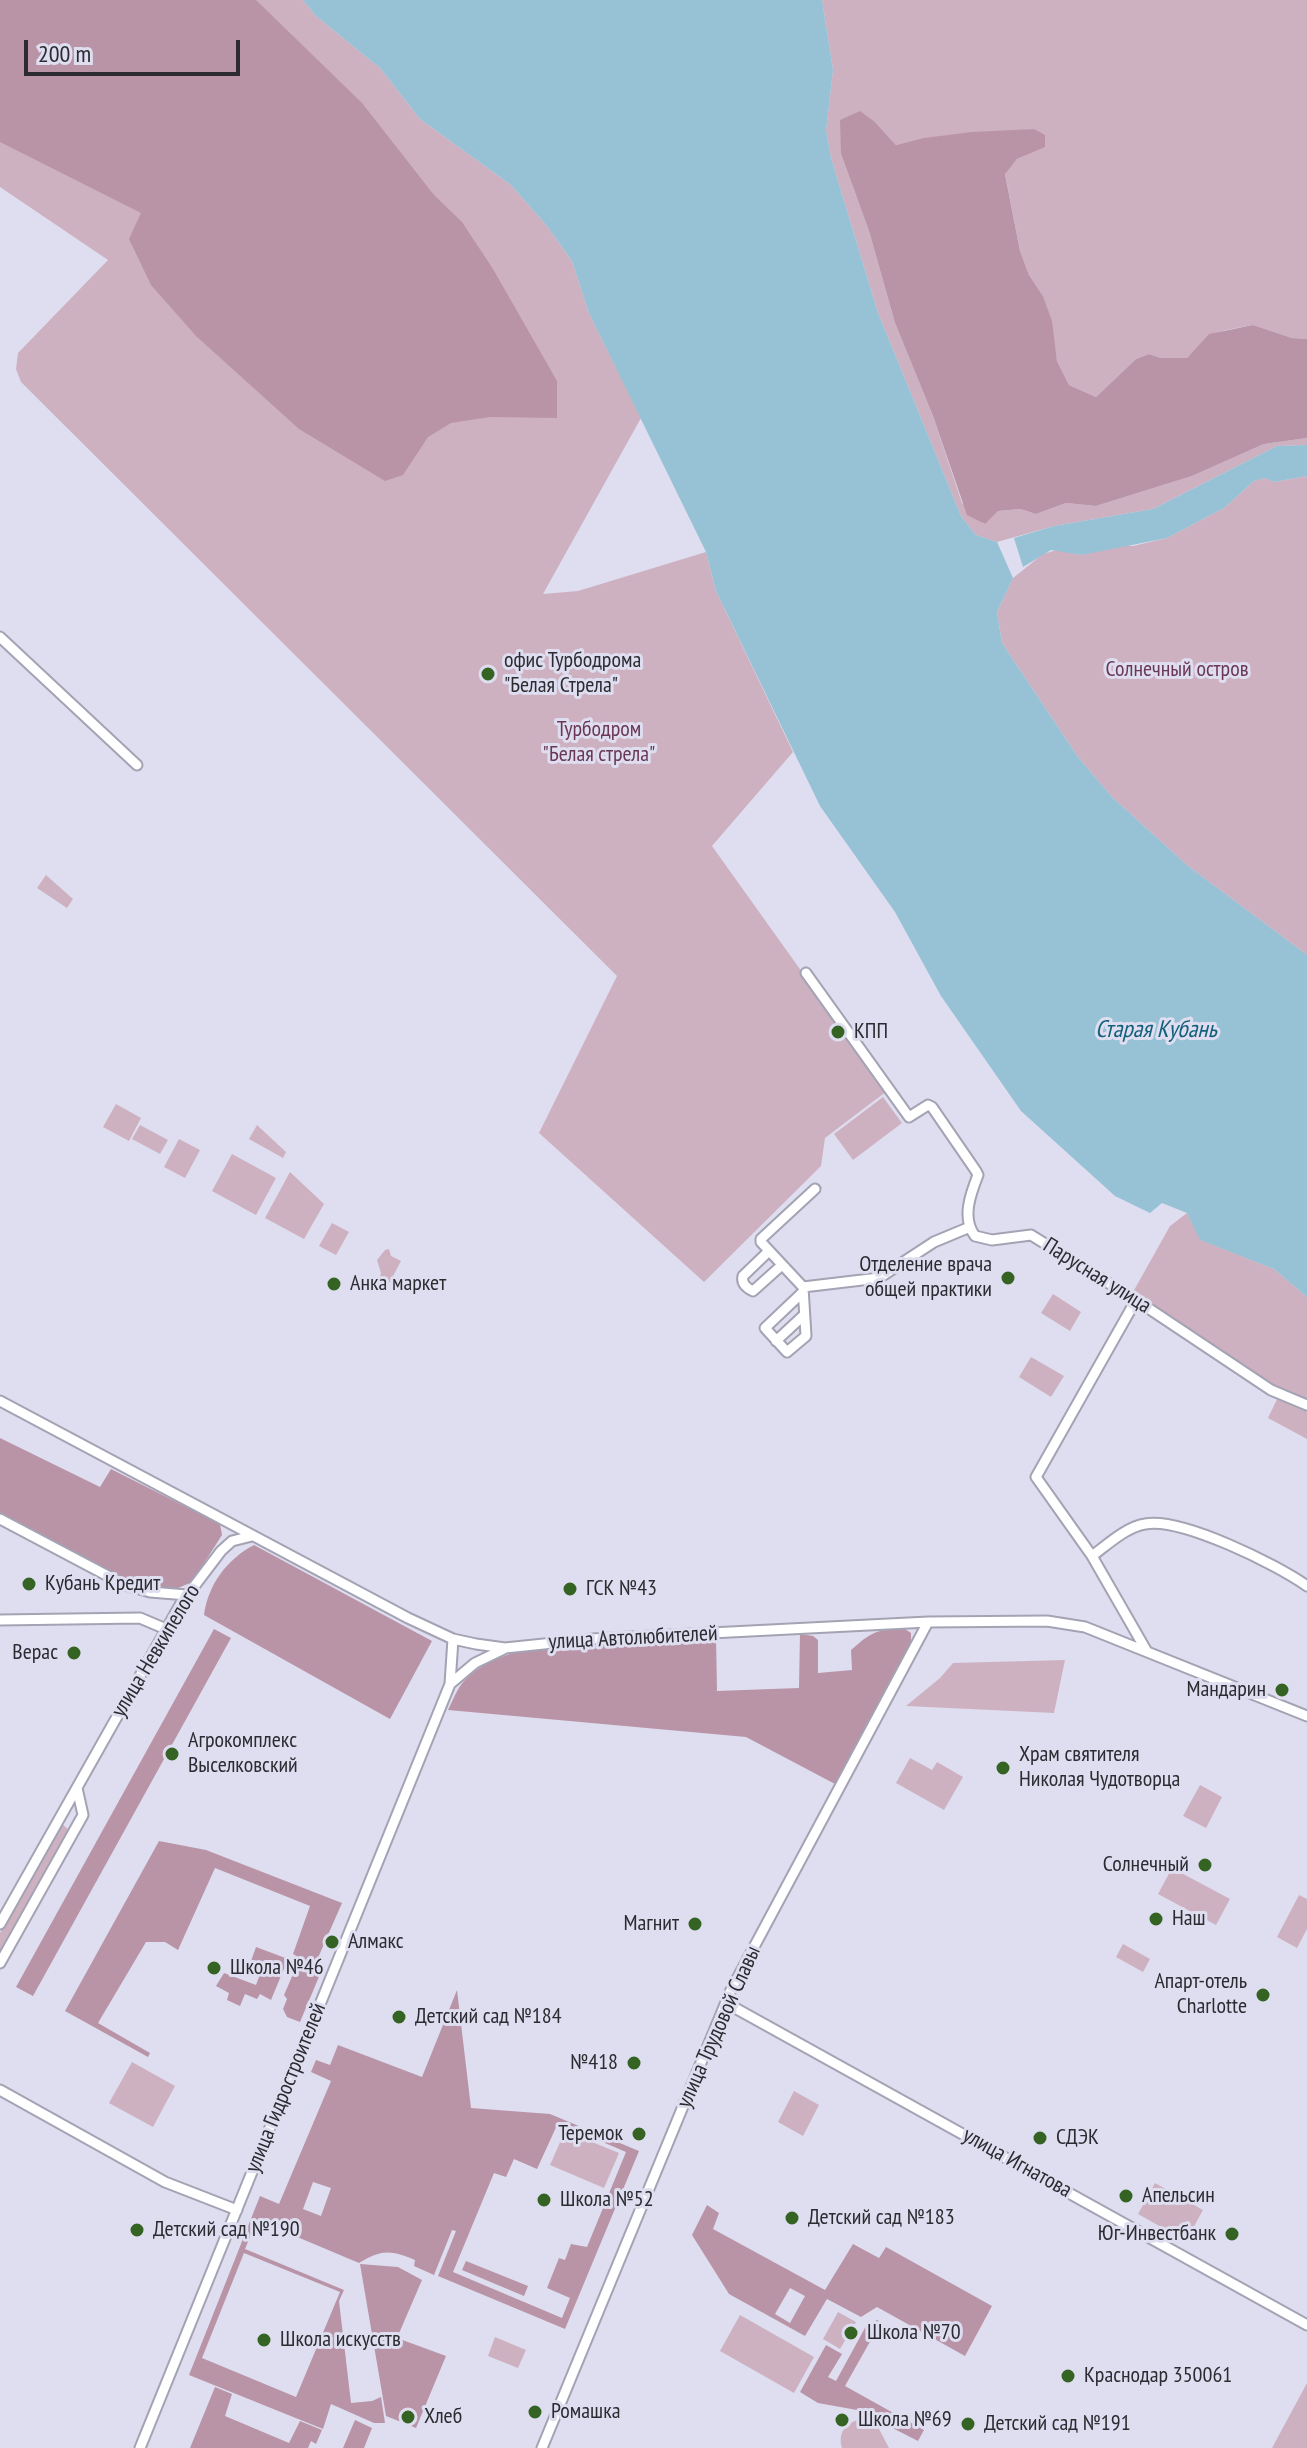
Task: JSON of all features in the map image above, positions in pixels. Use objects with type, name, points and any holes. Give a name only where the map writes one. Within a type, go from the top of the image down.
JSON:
[{"type":"street","points":[[0,637],[137,765]]},
{"type":"street","points":[[806,973],[909,1117],[923,1106],[932,1107],[978,1175],[969,1194],[970,1227],[934,1242],[879,1278],[803,1289],[765,1328],[787,1352],[806,1336],[803,1289],[761,1239],[815,1189]]},
{"type":"street","name":"Парусная улица","points":[[970,1227],[975,1236],[992,1240],[1031,1235],[1271,1390],[1307,1405]]},
{"type":"street","points":[[769,1251],[743,1276],[743,1283],[748,1289],[753,1291],[782,1265]]},
{"type":"street","points":[[1136,1300],[1036,1477],[1092,1556],[1146,1650]]},
{"type":"street","points":[[776,1341],[804,1315]]},
{"type":"street","name":"улица Автолюбителей","points":[[0,1401],[453,1639],[505,1648],[592,1639],[928,1622],[1047,1621],[1085,1627],[1307,1716]]},
{"type":"street","points":[[0,1519],[125,1585],[150,1592],[187,1595]]},
{"type":"street","points":[[1092,1556],[1135,1527],[1159,1523],[1224,1544],[1271,1565],[1307,1586]]},
{"type":"street","name":"улица Невкипелого","points":[[0,1924],[187,1595],[212,1561],[232,1541],[255,1536]]},
{"type":"street","points":[[0,1620],[140,1618],[166,1629]]},
{"type":"street","name":"улица Трудовой Славы","points":[[542,2448],[726,2003],[928,1622]]},
{"type":"street","name":"улица Гидростроителей","points":[[140,2448],[450,1684],[453,1639]]},
{"type":"street","points":[[450,1684],[475,1663],[505,1648]]},
{"type":"street","name":"улица Невкипелого","points":[[0,1963],[83,1815],[77,1788]]},
{"type":"street","points":[[56,1824],[63,1822],[72,1833]]},
{"type":"street","name":"улица Игнатова","points":[[726,2003],[1307,2325]]},
{"type":"street","points":[[0,2090],[165,2182],[237,2210]]},
{"type":"green space","name":"Турбодром \"Белая стрела\"","points":[[0,0],[303,0],[316,16],[380,68],[420,119],[511,185],[547,226],[572,261],[589,313],[641,418],[543,594],[578,591],[706,552],[716,591],[793,752],[712,846],[887,1091],[825,1138],[821,1166],[704,1282],[539,1133],[617,976],[21,382],[16,369],[18,353],[108,260],[0,187]]},
{"type":"green space","points":[[822,0],[1307,0],[1307,339],[1292,338],[1253,325],[1226,330],[1209,335],[1187,358],[1161,358],[1149,354],[1136,359],[1096,397],[1069,385],[1057,361],[1051,321],[1043,296],[1029,275],[1020,251],[1005,173],[1017,159],[1044,147],[1034,129],[947,136],[896,145],[875,122],[841,154],[869,231],[895,323],[933,416],[962,503],[984,524],[998,511],[1020,509],[1036,514],[1066,503],[1096,506],[1192,476],[1264,444],[1307,438],[1307,445],[1277,446],[1153,509],[1054,526],[997,542],[976,535],[961,516],[878,313],[831,158],[826,130],[833,70]]},
{"type":"green space","name":"Солнечный остров","points":[[1307,476],[1307,955],[1188,866],[1112,797],[1078,757],[1002,643],[997,612],[1013,578],[1043,554],[1057,550],[1082,555],[1167,538],[1224,508],[1254,481],[1265,478],[1274,482]]},
{"type":"green space","points":[[46,875],[73,899],[67,908],[37,888]]},
{"type":"green space","points":[[883,1097],[902,1123],[853,1160],[834,1134]]},
{"type":"green space","points":[[116,1104],[141,1118],[129,1141],[103,1127]]},
{"type":"green space","points":[[140,1125],[168,1140],[160,1154],[132,1139]]},
{"type":"green space","points":[[257,1125],[286,1152],[283,1158],[249,1139]]},
{"type":"green space","points":[[179,1139],[200,1150],[185,1178],[164,1167]]},
{"type":"green space","points":[[232,1154],[276,1178],[256,1215],[212,1191]]},
{"type":"green space","points":[[290,1172],[324,1204],[304,1239],[265,1218]]},
{"type":"green space","points":[[1187,1213],[1201,1240],[1274,1269],[1307,1297],[1307,1439],[1268,1418],[1280,1393],[1133,1292],[1170,1226]]},
{"type":"green space","points":[[332,1223],[349,1232],[336,1255],[319,1246]]},
{"type":"green space","points":[[389,1249],[391,1256],[401,1261],[386,1289],[378,1285],[381,1273],[377,1260]]},
{"type":"green space","points":[[1053,1294],[1081,1312],[1070,1331],[1041,1313]]},
{"type":"green space","points":[[1031,1357],[1064,1376],[1051,1397],[1019,1377]]},
{"type":"green space","points":[[1065,1660],[1054,1713],[906,1706],[953,1663]]},
{"type":"green space","points":[[910,1758],[932,1770],[937,1762],[963,1777],[944,1810],[896,1783]]},
{"type":"green space","points":[[1200,1785],[1222,1797],[1206,1828],[1183,1816]]},
{"type":"green space","points":[[62,1824],[69,1830],[0,1954],[0,1933]]},
{"type":"green space","points":[[1172,1868],[1230,1899],[1216,1925],[1158,1894]]},
{"type":"green space","points":[[1299,1895],[1307,1899],[1307,1929],[1297,1948],[1277,1937]]},
{"type":"green space","points":[[1123,1944],[1150,1959],[1143,1972],[1116,1957]]},
{"type":"green space","points":[[132,2062],[175,2086],[153,2127],[109,2103]]},
{"type":"green space","points":[[794,2091],[819,2105],[803,2136],[778,2122]]},
{"type":"green space","points":[[565,2131],[619,2153],[604,2188],[550,2165]]},
{"type":"green space","points":[[1155,2183],[1203,2210],[1186,2241],[1138,2214]]},
{"type":"green space","points":[[838,2312],[856,2322],[840,2349],[823,2339]]},
{"type":"green space","points":[[740,2315],[814,2357],[794,2393],[720,2351]]},
{"type":"green space","points":[[495,2337],[526,2350],[518,2368],[488,2356]]},
{"type":"green space","points":[[1307,2383],[1307,2448],[1272,2448]]},
{"type":"green space","points":[[863,2419],[878,2427],[889,2448],[842,2448],[842,2432],[852,2422]]},
{"type":"shaded area","points":[[0,0],[256,0],[362,103],[434,195],[462,222],[493,269],[557,381],[557,418],[490,417],[451,423],[428,437],[403,475],[385,481],[299,429],[196,336],[151,285],[129,239],[141,213],[0,142]]},
{"type":"shaded area","points":[[860,111],[896,145],[972,132],[1034,129],[1045,135],[1045,147],[1017,159],[1005,174],[1020,251],[1029,275],[1043,296],[1052,321],[1057,361],[1069,385],[1096,397],[1136,359],[1149,354],[1161,358],[1187,358],[1209,334],[1253,325],[1292,338],[1307,339],[1307,438],[1264,444],[1192,476],[1096,506],[1066,503],[1036,514],[1020,509],[998,511],[985,524],[967,515],[933,416],[895,323],[869,231],[841,154],[840,120]]},
{"type":"shaded area","points":[[0,1438],[100,1487],[111,1469],[220,1524],[222,1535],[192,1582],[176,1589],[150,1592],[114,1580],[0,1518]]},
{"type":"shaded area","points":[[254,1545],[432,1641],[390,1719],[204,1615],[210,1593],[220,1574],[235,1558]]},
{"type":"shaded area","points":[[214,1629],[231,1638],[33,1996],[16,1987]]},
{"type":"shaded area","points":[[905,1629],[911,1633],[911,1648],[835,1784],[746,1737],[448,1710],[464,1681],[483,1666],[506,1655],[542,1646],[716,1637],[717,1691],[799,1688],[800,1634],[818,1640],[818,1673],[852,1670],[851,1650],[864,1639],[881,1631]]},
{"type":"shaded area","points":[[159,1841],[206,1850],[342,1903],[314,1967],[321,1972],[300,2022],[287,2017],[283,2009],[287,1999],[284,1995],[300,1958],[293,1954],[310,1906],[215,1868],[178,1950],[165,1942],[146,1942],[98,2023],[150,2053],[148,2057],[65,2011]]},
{"type":"shaded area","points":[[256,1947],[288,1959],[271,2000],[260,1994],[257,1999],[245,1994],[240,2006],[227,2000],[229,1993],[216,1986],[224,1973],[256,1985],[262,1969],[250,1964]]},
{"type":"shaded area","points":[[457,1990],[471,2108],[550,2114],[639,2151],[565,2329],[438,2276],[456,2231],[452,2230],[434,2275],[414,2266],[415,2260],[393,2253],[380,2253],[359,2263],[257,2220],[245,2249],[344,2290],[339,2301],[351,2403],[381,2397],[385,2423],[374,2423],[331,2404],[323,2429],[189,2375],[260,2196],[279,2204],[331,2081],[311,2072],[316,2060],[330,2065],[338,2045],[422,2077]],"holes":[[[558,2123],[626,2152],[587,2247],[571,2244],[565,2260],[559,2258],[547,2288],[570,2298],[562,2318],[453,2272],[494,2173],[506,2177],[514,2159],[537,2169]],[[313,2182],[331,2188],[321,2216],[303,2209]],[[244,2253],[340,2292],[296,2397],[202,2358]]]},
{"type":"shaded area","points":[[707,2205],[719,2213],[713,2229],[825,2290],[853,2244],[879,2258],[886,2247],[992,2306],[965,2356],[877,2307],[861,2317],[827,2299],[805,2336],[729,2294],[692,2235]],"holes":[[[790,2288],[805,2296],[790,2323],[775,2314]]]},
{"type":"shaded area","points":[[466,2261],[528,2286],[524,2296],[462,2270]]},
{"type":"shaded area","points":[[360,2264],[398,2267],[422,2280],[397,2338],[446,2356],[416,2428],[386,2416]]},
{"type":"shaded area","points":[[877,2320],[881,2322],[845,2386],[924,2430],[918,2441],[857,2410],[818,2403],[800,2392],[826,2345],[842,2354],[828,2377],[836,2381],[866,2326]]},
{"type":"shaded area","points":[[215,2387],[232,2394],[225,2416],[289,2443],[300,2421],[322,2430],[316,2444],[311,2441],[308,2448],[190,2448]]},
{"type":"shaded area","points":[[355,2420],[372,2428],[364,2448],[343,2448]]},
{"type":"water","name":"Старая Кубань","points":[[303,0],[822,0],[833,70],[826,130],[831,158],[878,313],[961,516],[976,535],[997,542],[1013,578],[997,612],[1002,643],[1078,757],[1112,797],[1188,866],[1307,955],[1307,1297],[1274,1269],[1200,1240],[1187,1213],[1162,1203],[1150,1213],[1115,1196],[1021,1111],[941,996],[895,912],[820,806],[716,591],[706,552],[589,313],[572,261],[547,226],[511,185],[420,119],[380,68],[316,16]]},
{"type":"water","points":[[1307,445],[1307,476],[1274,482],[1265,478],[1254,481],[1224,508],[1167,538],[1082,555],[1051,550],[1023,567],[1014,538],[1054,526],[1153,509],[1277,446]]},
{"type":"place","name":"офис Турбодрома \"Белая Стрела\"","points":[[488,674]]},
{"type":"place","name":"КПП","points":[[838,1032]]},
{"type":"place","name":"Отделение врача общей практики","points":[[1008,1278]]},
{"type":"place","name":"Анка маркет","points":[[334,1284]]},
{"type":"place","name":"Кубань Кредит","points":[[29,1584]]},
{"type":"place","name":"ГСК №43","points":[[570,1589]]},
{"type":"place","name":"Верас","points":[[74,1653]]},
{"type":"place","name":"Мандарин","points":[[1282,1690]]},
{"type":"place","name":"Агрокомплекс Выселковский","points":[[172,1754]]},
{"type":"place","name":"Храм святителя Николая Чудотворца","points":[[1003,1768]]},
{"type":"place","name":"Солнечный","points":[[1205,1865]]},
{"type":"place","name":"Наш","points":[[1156,1919]]},
{"type":"place","name":"Магнит","points":[[695,1924]]},
{"type":"place","name":"Алмакс","points":[[332,1942]]},
{"type":"place","name":"Школа №46","points":[[214,1968]]},
{"type":"place","name":"Апарт-отель Charlotte","points":[[1263,1995]]},
{"type":"place","name":"Детский сад №184","points":[[399,2017]]},
{"type":"place","name":"№418","points":[[634,2063]]},
{"type":"place","name":"Теремок","points":[[639,2134]]},
{"type":"place","name":"СДЭК","points":[[1040,2138]]},
{"type":"place","name":"Апельсин","points":[[1126,2196]]},
{"type":"place","name":"Школа №52","points":[[544,2200]]},
{"type":"place","name":"Детский сад №183","points":[[792,2218]]},
{"type":"place","name":"Детский сад №190","points":[[137,2230]]},
{"type":"place","name":"Юг-Инвестбанк","points":[[1232,2234]]},
{"type":"place","name":"Школа №70","points":[[851,2333]]},
{"type":"place","name":"Школа искусств","points":[[264,2340]]},
{"type":"place","name":"Краснодар 350061","points":[[1068,2376]]},
{"type":"place","name":"Ромашка","points":[[535,2412]]},
{"type":"place","name":"Хлеб","points":[[408,2417]]},
{"type":"place","name":"Школа №69","points":[[842,2420]]},
{"type":"place","name":"Детский сад №191","points":[[968,2424]]}]
